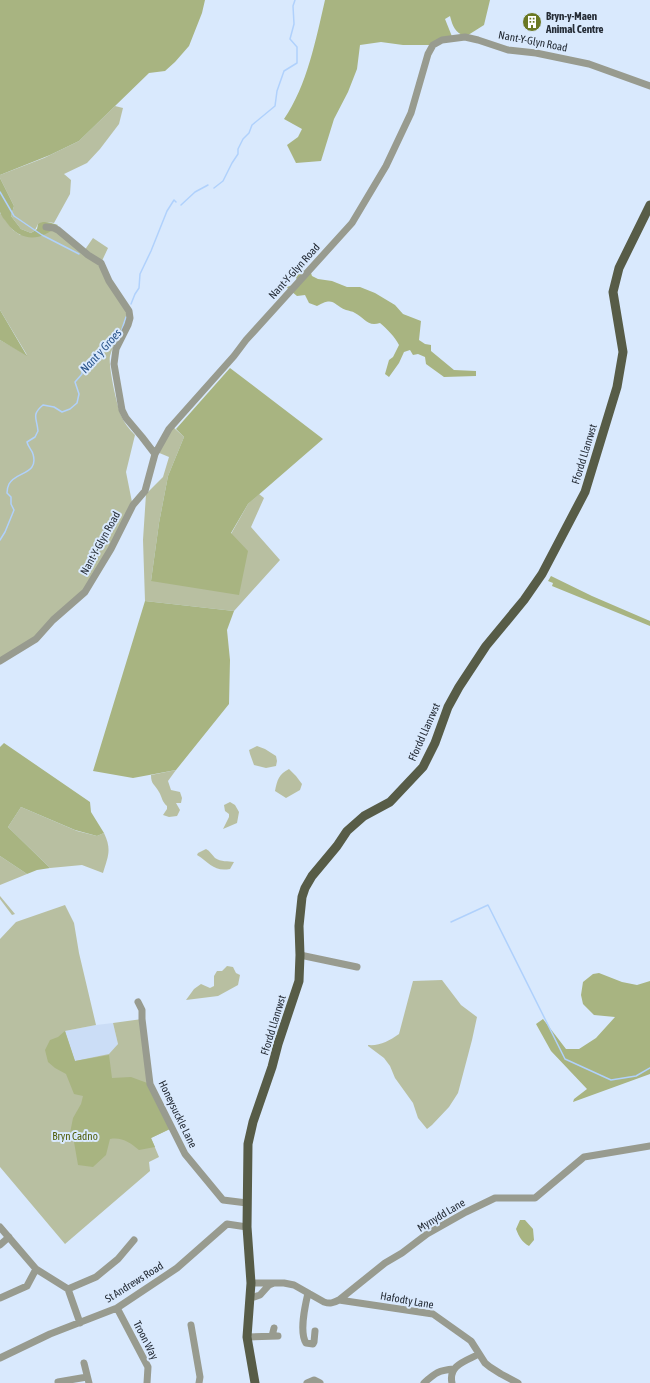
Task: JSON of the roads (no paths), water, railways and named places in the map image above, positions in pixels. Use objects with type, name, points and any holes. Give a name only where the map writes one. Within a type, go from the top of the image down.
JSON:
[{"type":"main road","name":"Ffordd Llanrwst","points":[[255,1383],[247,1337],[252,1283],[247,1227],[249,1136],[299,980],[300,955],[298,926],[302,897],[305,888],[312,876],[337,846],[347,831],[364,816],[390,802],[423,767],[435,743],[448,707],[459,688],[486,646],[524,600],[542,574],[585,492],[617,387],[623,352],[613,292],[619,268],[650,204]]},
{"type":"street","name":"Nant-Y-Glyn Road","points":[[0,661],[36,639],[53,620],[85,592],[111,550],[133,505],[145,491],[155,454],[169,429],[234,356],[246,340],[352,223],[386,166],[411,113],[428,54],[433,45],[442,40],[465,37],[508,50],[536,53],[589,64],[650,86]]},
{"type":"street","points":[[46,226],[58,230],[88,255],[101,263],[109,281],[129,311],[130,318],[116,349],[114,364],[122,410],[126,418],[155,454]]},
{"type":"street","points":[[300,955],[357,967]]},
{"type":"street","name":"Honeysuckle Lane","points":[[138,1002],[142,1010],[150,1084],[185,1154],[223,1200],[247,1202]]},
{"type":"street","name":"Mynydd Lane","points":[[338,1300],[385,1263],[402,1253],[427,1234],[466,1212],[495,1198],[535,1198],[584,1157],[650,1146]]},
{"type":"street","name":"St Andrews Road","points":[[0,1358],[50,1334],[117,1308],[177,1268],[227,1224],[247,1227]]},
{"type":"street","points":[[0,1227],[36,1269],[68,1289],[80,1323]]},
{"type":"street","points":[[0,1245],[9,1237]]},
{"type":"street","points":[[68,1289],[96,1277],[118,1259],[134,1240]]},
{"type":"street","points":[[0,1298],[27,1286],[36,1269]]},
{"type":"street","points":[[252,1283],[294,1285],[329,1304],[338,1300]]},
{"type":"street","points":[[250,1298],[260,1295],[274,1283]]},
{"type":"street","points":[[308,1293],[303,1324],[304,1340],[306,1343],[312,1344],[314,1342],[315,1331]]},
{"type":"street","name":"Hafodty Lane","points":[[338,1300],[433,1314],[471,1342],[485,1363],[518,1383]]},
{"type":"street","name":"Troon Way","points":[[117,1308],[148,1367],[147,1383]]},
{"type":"street","points":[[191,1325],[200,1377],[199,1383]]},
{"type":"street","points":[[247,1337],[275,1336],[274,1328]]},
{"type":"street","points":[[424,1383],[438,1372],[454,1369],[479,1354]]},
{"type":"street","points":[[58,1382],[88,1380],[84,1363]]},
{"type":"street","points":[[452,1383],[451,1375],[454,1369]]},
{"type":"street","points":[[307,1383],[314,1380],[320,1383]]},
{"type":"waterway","name":"Nant y Groes","points":[[214,188],[223,181],[238,154],[238,149],[243,139],[249,133],[252,125],[275,106],[277,91],[284,71],[297,63],[297,47],[290,39],[294,24],[293,6],[295,0]]},
{"type":"waterway","name":"Nant y Groes","points":[[181,205],[195,192],[208,185]]},
{"type":"waterway","points":[[0,192],[14,216],[42,235],[79,254]]},
{"type":"waterway","name":"Nant y Groes","points":[[131,304],[139,288],[140,274],[167,211],[174,200],[176,202]]},
{"type":"waterway","name":"Nant y Groes","points":[[0,540],[14,510],[11,504],[11,497],[7,493],[7,489],[12,480],[33,466],[33,454],[27,442],[35,437],[38,431],[36,417],[37,411],[43,405],[54,407],[62,412],[70,409],[77,403],[79,394],[75,382],[82,374],[82,368],[90,363],[102,348],[121,332],[126,317]]},
{"type":"waterway","points":[[451,922],[488,905],[565,1059],[611,1080],[636,1076],[650,1068]]},
{"type":"place","name":"Bryn-y-Maen Animal Centre","points":[[532,22]]},
{"type":"park label","name":"Bryn Cadno","points":[[75,1136]]}]
